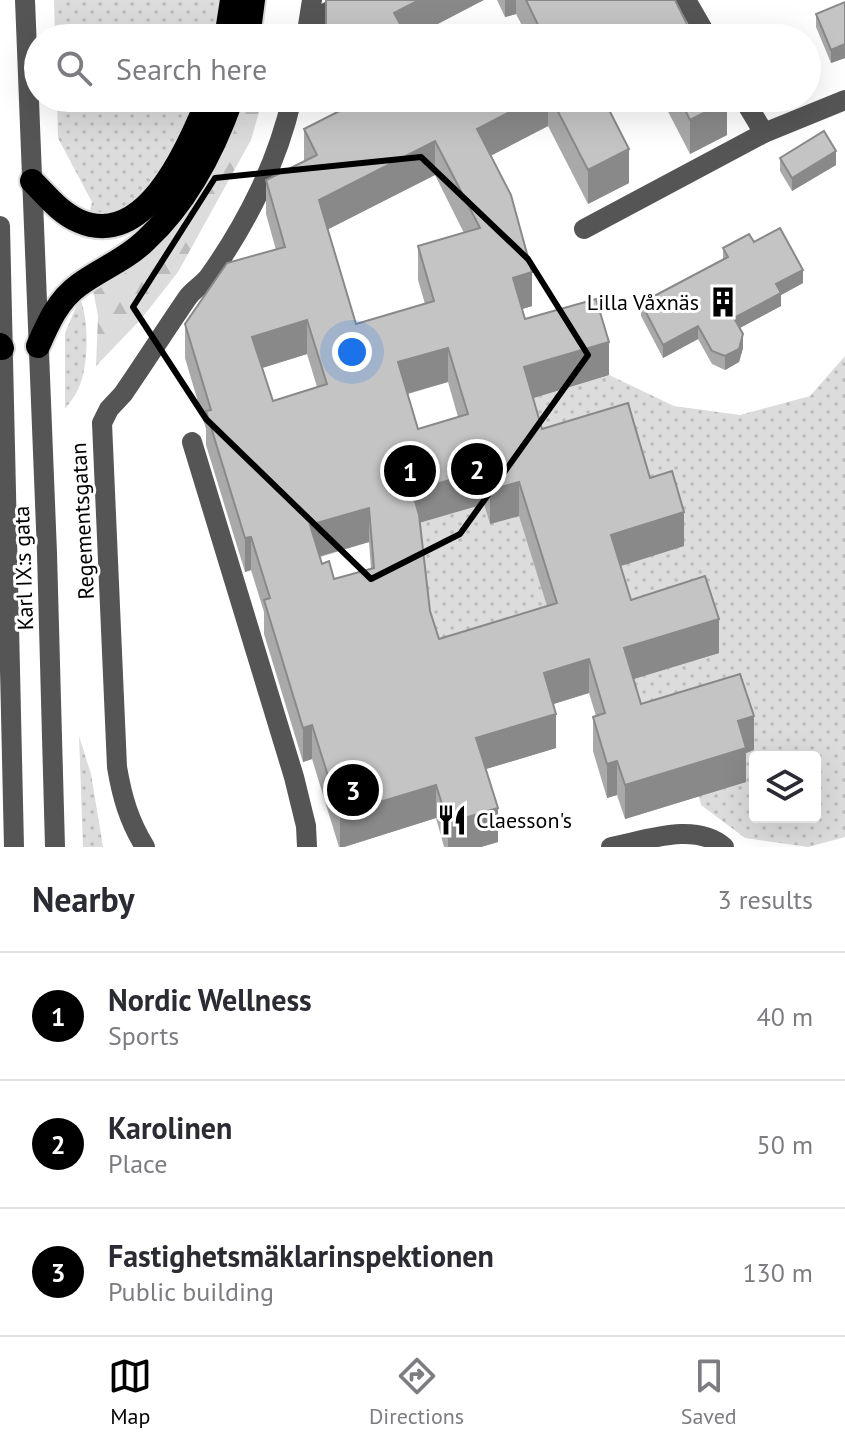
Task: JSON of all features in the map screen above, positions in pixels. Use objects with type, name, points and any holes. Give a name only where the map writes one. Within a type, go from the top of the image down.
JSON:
[{"type":"highway","points":[[228,24],[232,0]]},
{"type":"highway","points":[[250,24],[253,0]]},
{"type":"highway","points":[[32,181],[62,211],[78,221],[92,226],[110,226],[126,221],[141,212],[157,195],[202,112]]},
{"type":"highway","points":[[38,346],[49,321],[68,295],[135,250],[165,222],[206,158],[226,112]]},
{"type":"street","name":"Karl IX:s gata","points":[[25,0],[26,24]]},
{"type":"street","points":[[309,24],[312,0]]},
{"type":"street","points":[[317,24],[351,0]]},
{"type":"street","points":[[686,0],[700,24]]},
{"type":"street","points":[[821,110],[845,100]]},
{"type":"street","name":"Karl IX:s gata","points":[[29,112],[48,568],[55,847]]},
{"type":"street","name":"Regementsgatan","points":[[145,847],[127,811],[117,767],[102,430],[116,402],[191,293],[208,278],[230,242],[260,190],[289,112]]},
{"type":"street","points":[[751,112],[764,133]]},
{"type":"street","points":[[584,229],[764,133],[816,112]]},
{"type":"street","name":"Karl IX:s gata","points":[[0,226],[14,847]]},
{"type":"street","points":[[192,442],[294,777],[306,826],[307,847]]},
{"type":"street","points":[[611,847],[681,834],[697,835],[724,847]]},
{"type":"highlighted area","points":[[421,157],[528,259],[588,355],[460,534],[371,579],[206,419],[133,307],[215,178]]},
{"type":"green space","points":[[54,0],[221,0],[219,24],[55,24]]},
{"type":"green space","points":[[57,112],[194,112],[155,180],[143,195],[115,212],[90,211],[92,202],[58,138]]},
{"type":"green space","points":[[234,112],[259,112],[251,140],[178,272],[142,318],[96,366],[98,316],[93,290],[160,240]]},
{"type":"green space","points":[[80,298],[86,330],[85,367],[78,390],[65,409],[65,333]]},
{"type":"green space","points":[[845,356],[845,837],[808,847],[745,838],[701,805],[699,796],[746,782],[738,755],[749,751],[749,823],[821,823],[821,751],[750,751],[753,750],[641,738],[624,682],[631,634],[530,549],[562,653],[444,690],[410,516],[481,492],[490,524],[542,463],[524,401],[609,375],[674,406],[740,415],[810,396]]},
{"type":"green space","points":[[79,736],[91,774],[103,847],[83,847]]},
{"type":"building","points":[[326,0],[419,0],[394,13],[400,24],[326,24]]},
{"type":"building","points":[[526,0],[675,0],[687,24],[538,24]]},
{"type":"building","points":[[845,2],[845,44],[831,50],[816,14]]},
{"type":"building","points":[[337,112],[510,112],[477,129],[511,195],[532,272],[513,278],[525,319],[596,299],[609,342],[524,367],[542,429],[628,403],[650,478],[672,471],[684,512],[611,535],[631,600],[705,576],[719,619],[624,648],[641,704],[740,674],[754,716],[738,721],[746,748],[625,785],[617,761],[607,764],[593,717],[605,713],[589,659],[544,673],[556,714],[476,738],[498,808],[448,823],[436,785],[340,814],[312,725],[303,728],[264,600],[270,598],[251,537],[245,538],[206,411],[211,410],[185,324],[227,263],[285,247],[266,180],[317,155],[304,129]],"holes":[[[435,141],[480,228],[418,246],[434,301],[356,324],[319,200]],[[307,320],[327,384],[273,401],[252,337]],[[448,348],[468,414],[418,429],[398,362]],[[484,470],[490,490],[519,482],[557,603],[439,639],[430,611],[419,515],[412,491]],[[369,508],[374,568],[334,579],[329,561],[322,564],[310,525]]]},
{"type":"building","points":[[558,112],[610,112],[629,149],[588,170]]},
{"type":"building","points":[[686,112],[706,112],[690,120]]},
{"type":"building","points":[[824,131],[836,151],[792,178],[780,158]]},
{"type":"building","name":"Lilla Våxnäs","points":[[780,228],[803,270],[776,284],[781,293],[734,318],[743,334],[739,349],[725,356],[712,351],[698,326],[663,345],[641,303],[728,257],[723,248],[749,234],[754,242]]},
{"type":"place","name":"Lilla Våxnäs","points":[[723,302]]},
{"type":"place","name":"Karolinen","points":[[477,469]]},
{"type":"place","name":"Nordic Wellness","points":[[410,471]]},
{"type":"place","name":"Fastighetsmäklarinspektionen","points":[[353,790]]},
{"type":"place","name":"Claesson's","points":[[452,820]]}]
